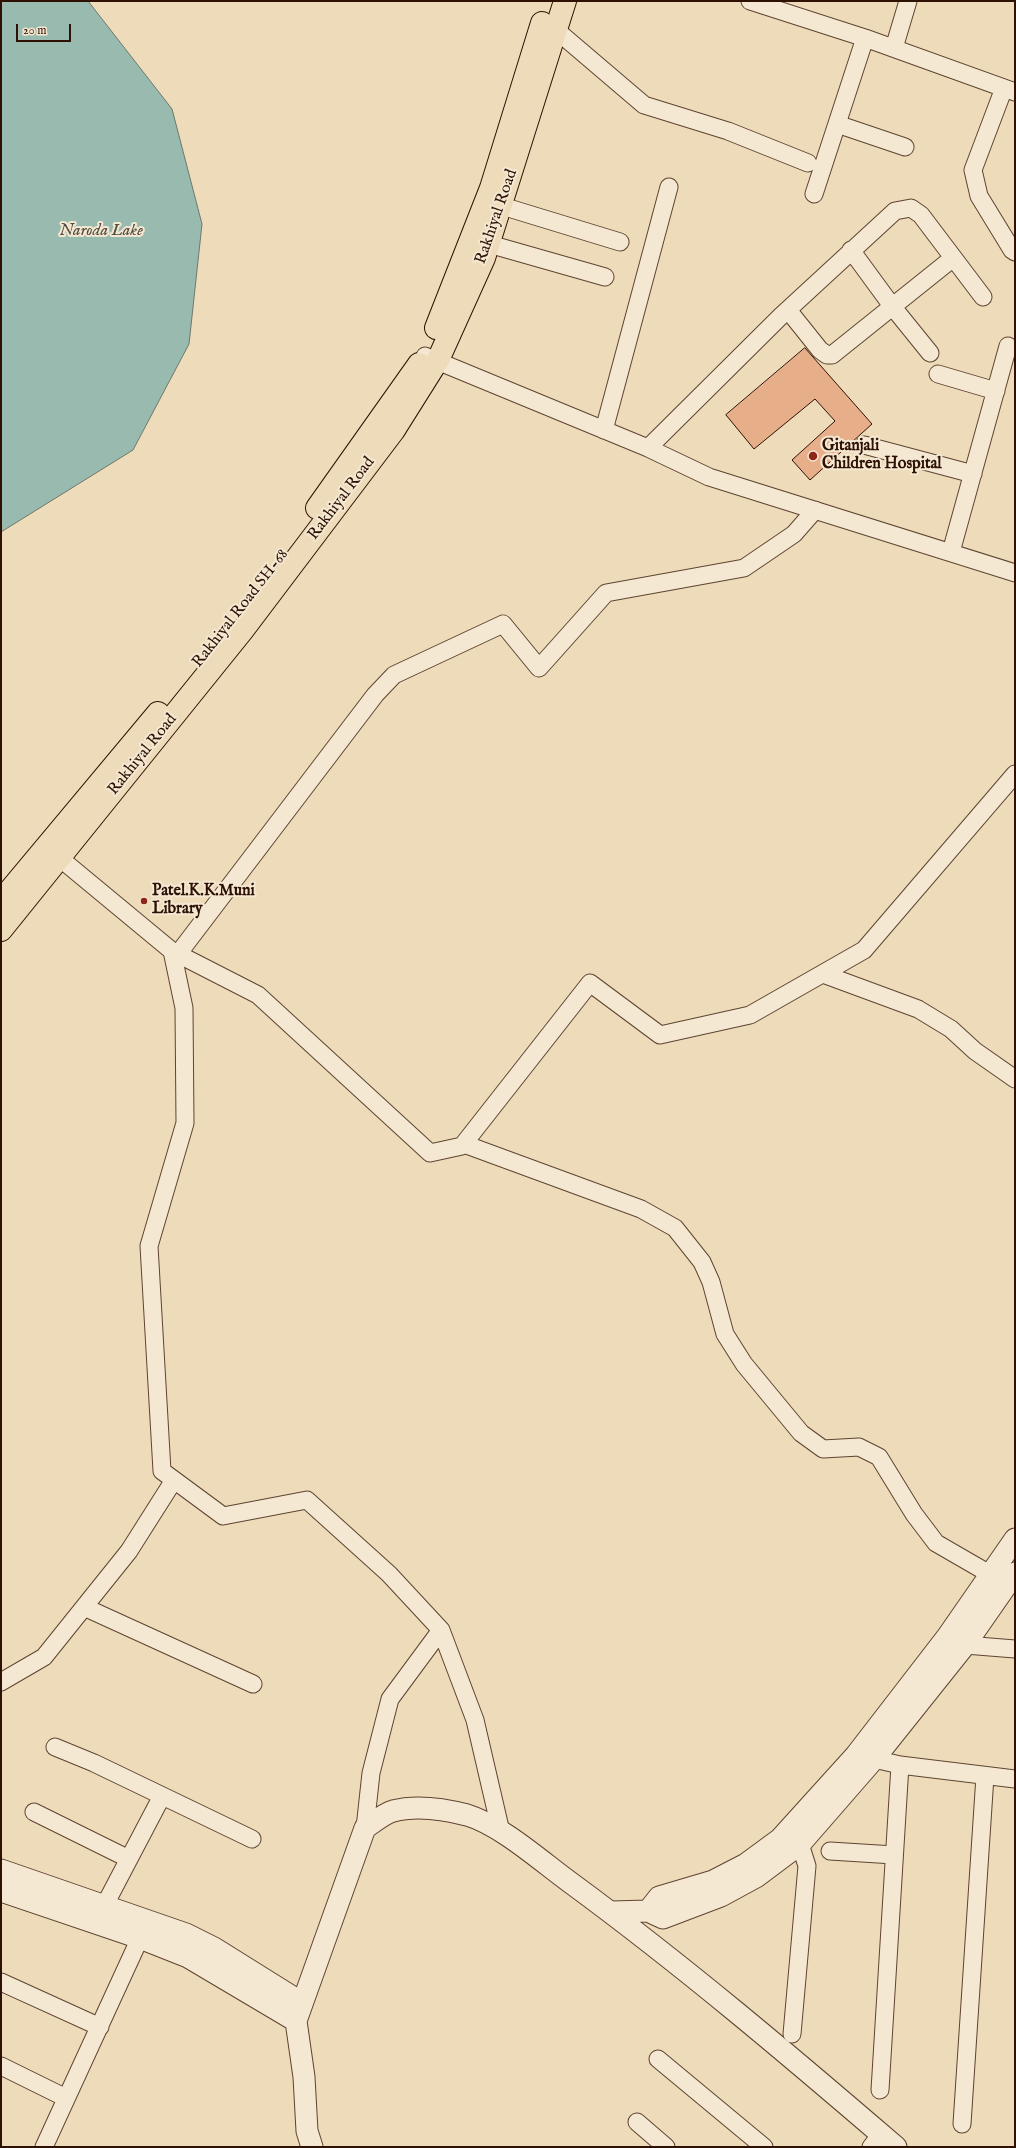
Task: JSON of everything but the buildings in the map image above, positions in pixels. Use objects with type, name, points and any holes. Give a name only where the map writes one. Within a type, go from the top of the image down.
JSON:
[{"type":"main road","points":[[431,358],[456,282],[491,188],[549,1]]},
{"type":"main road","name":"Rakhiyal Road","points":[[1,930],[53,852],[256,612],[394,430],[484,258],[502,206],[565,1]]},
{"type":"main road","points":[[1,901],[53,852]]},
{"type":"street","points":[[750,1],[865,38],[1009,90],[973,170],[979,196],[1012,250],[1015,252]]},
{"type":"street","points":[[894,48],[908,1]]},
{"type":"street","points":[[556,30],[644,104],[728,132],[808,163]]},
{"type":"street","points":[[814,194],[865,38]]},
{"type":"street","points":[[837,124],[905,147]]},
{"type":"street","points":[[604,430],[669,187]]},
{"type":"street","points":[[502,206],[620,242]]},
{"type":"street","points":[[648,448],[788,310],[851,250],[895,211],[911,208],[921,215],[983,297]]},
{"type":"street","points":[[489,244],[605,276]]},
{"type":"street","points":[[851,250],[892,306],[930,353]]},
{"type":"street","points":[[788,310],[820,350],[827,355],[832,355],[953,258]]},
{"type":"street","points":[[951,552],[974,474],[1008,346]]},
{"type":"street","points":[[431,358],[648,448],[709,477],[1015,573]]},
{"type":"street","points":[[938,374],[996,391]]},
{"type":"street","points":[[864,444],[974,474]]},
{"type":"street","points":[[501,1832],[475,1720],[441,1630],[389,1574],[307,1500],[223,1516],[162,1471],[149,1246],[186,1123],[184,1008],[175,952],[375,695],[394,675],[503,624],[539,668],[606,593],[744,568],[794,534],[815,510]]},
{"type":"street","points":[[464,1144],[590,984],[660,1035],[750,1014],[864,950],[1015,774]]},
{"type":"street","points":[[53,852],[175,952],[258,995],[430,1153],[464,1144],[642,1209],[675,1228],[702,1262],[711,1282],[725,1334],[744,1364],[801,1433],[823,1449],[859,1447],[879,1457],[910,1508],[936,1543],[1004,1577]]},
{"type":"street","points":[[823,974],[918,1008],[951,1028],[975,1051],[1015,1079]]},
{"type":"street","points":[[1,1682],[44,1657],[129,1551],[174,1480]]},
{"type":"street","points":[[611,1912],[648,1911],[663,1918],[721,1896],[756,1877],[800,1844],[874,1759],[965,1645],[1004,1577],[1015,1539]]},
{"type":"street","points":[[648,1911],[659,1898],[713,1881],[746,1864],[780,1839],[856,1755],[947,1637],[1004,1577]]},
{"type":"street","points":[[84,1607],[253,1684]]},
{"type":"street","points":[[324,2147],[305,2142],[304,2078],[299,2012],[365,1828],[371,1773],[390,1699],[441,1630]]},
{"type":"street","points":[[965,1645],[1015,1649]]},
{"type":"street","points":[[55,1747],[252,1839]]},
{"type":"street","points":[[874,1759],[900,1765],[1015,1779]]},
{"type":"street","points":[[880,2090],[900,1765]]},
{"type":"street","points":[[962,2124],[985,1776]]},
{"type":"street","points":[[100,1915],[162,1796]]},
{"type":"street","points":[[365,1828],[391,1812],[410,1809],[438,1809],[469,1816],[501,1832],[611,1912],[725,2001],[883,2143]]},
{"type":"street","points":[[34,1812],[129,1859]]},
{"type":"street","points":[[792,2034],[807,1866],[800,1844]]},
{"type":"street","points":[[830,1851],[894,1855]]},
{"type":"street","points":[[4,1886],[100,1915],[186,1934],[214,1948],[299,2012]]},
{"type":"street","points":[[100,1915],[140,1938],[205,1966],[299,2012]]},
{"type":"street","points":[[44,2147],[140,1938]]},
{"type":"street","points":[[1,1982],[100,2027]]},
{"type":"street","points":[[658,2059],[764,2147]]},
{"type":"street","points":[[1,2066],[66,2098]]},
{"type":"street","points":[[637,2122],[666,2147]]},
{"type":"water","name":"Naroda Lake","points":[[1,1],[88,1],[172,109],[202,224],[189,344],[133,450],[1,532]]},
{"type":"place","name":"Gitanjali Children Hospital","points":[[813,456]]},
{"type":"place","name":"Patel.K.K.Muni Library","points":[[144,901]]}]
